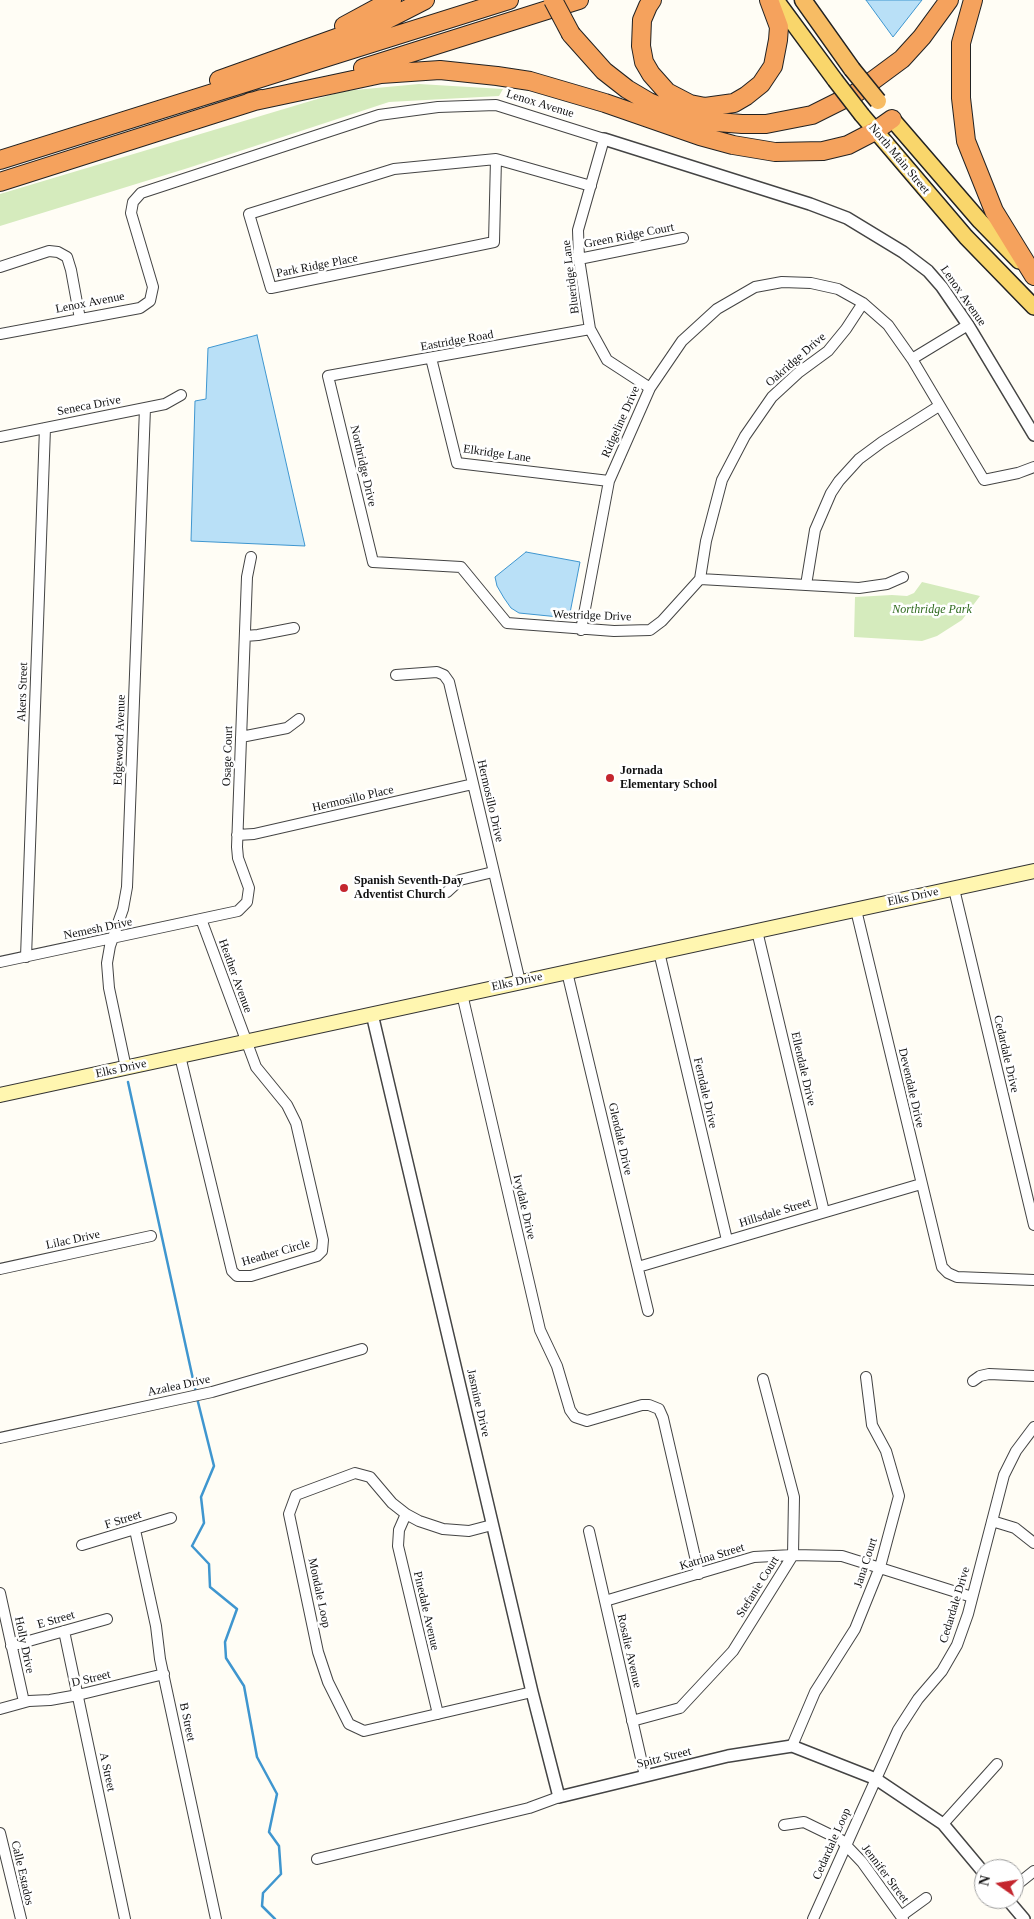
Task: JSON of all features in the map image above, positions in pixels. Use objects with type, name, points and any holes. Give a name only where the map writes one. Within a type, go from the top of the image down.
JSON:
[{"type":"highway","points":[[280,57],[289,51],[341,28],[392,0]]},
{"type":"highway","points":[[97,130],[166,99],[280,57],[384,22],[425,0]]},
{"type":"highway","points":[[0,160],[509,0]]},
{"type":"highway","points":[[553,0],[571,34],[604,71],[627,89],[649,102],[670,111],[717,122],[742,124],[766,124],[812,115],[856,94],[902,59],[922,37],[949,0]]},
{"type":"highway","points":[[0,182],[250,102],[432,48],[579,0]]},
{"type":"highway","points":[[652,0],[642,20],[640,39],[644,62],[651,74],[667,92],[690,104],[705,107],[734,103],[746,96],[761,84],[773,66],[779,27],[769,0]]},
{"type":"highway","name":"North Main Street","points":[[803,0],[852,69],[892,119]]},
{"type":"highway","points":[[973,0],[961,43],[960,98],[966,141],[994,210],[1034,276]]},
{"type":"highway","points":[[250,102],[381,74],[440,70],[530,81],[605,103],[700,136],[733,145],[775,152],[823,151],[848,145],[875,131],[892,119]]},
{"type":"main road","name":"North Main Street","points":[[776,0],[875,131],[966,237],[1034,307]]},
{"type":"main road","name":"North Main Street","points":[[892,119],[980,221],[1034,276]]},
{"type":"main road","name":"Elks Drive","points":[[0,1095],[1034,871]]},
{"type":"street","name":"Lenox Avenue","points":[[0,334],[140,308],[150,301],[153,287],[131,213],[133,202],[141,193],[380,114],[438,107],[496,105],[810,204],[847,218],[896,247],[928,270],[942,287],[968,325],[1034,435]]},
{"type":"street","name":"Blueridge Lane","points":[[604,139],[578,230],[580,259],[590,329],[607,360],[650,388]]},
{"type":"street","name":"Park Ridge Place","points":[[496,160],[494,242],[272,288],[249,214],[394,169],[496,160],[591,186]]},
{"type":"street","name":"Green Ridge Court","points":[[580,259],[683,238]]},
{"type":"street","points":[[0,267],[49,252],[58,252],[67,257],[80,319]]},
{"type":"street","name":"Ridgeline Drive","points":[[581,630],[608,481],[650,388],[682,341],[717,309],[755,287],[782,282],[811,283],[838,289],[863,303],[888,325],[912,359],[984,480],[1018,473],[1034,467]]},
{"type":"street","name":"Oakridge Drive","points":[[700,579],[706,541],[722,480],[745,436],[772,397],[798,373],[828,351],[846,329],[863,303]]},
{"type":"street","points":[[912,359],[968,325]]},
{"type":"street","name":"Eastridge Road","points":[[328,376],[590,329]]},
{"type":"street","name":"Elkridge Lane","points":[[431,358],[456,463],[608,481]]},
{"type":"street","name":"Northridge Drive","points":[[328,376],[373,562]]},
{"type":"street","name":"Seneca Drive","points":[[0,437],[145,408],[170,402],[181,395]]},
{"type":"street","points":[[806,584],[815,530],[831,493],[839,481],[860,459],[882,442],[939,406]]},
{"type":"street","name":"Edgewood Avenue","points":[[126,1068],[108,980],[108,954],[123,909],[127,887],[145,408]]},
{"type":"street","name":"Akers Street","points":[[26,957],[45,428]]},
{"type":"street","name":"Osage Court","points":[[201,919],[238,911],[247,902],[250,888],[238,858],[237,835],[247,577],[251,557]]},
{"type":"street","name":"Westridge Drive","points":[[373,562],[461,567],[507,623],[614,632],[650,630],[662,621],[700,579]]},
{"type":"street","points":[[700,579],[859,588],[886,584],[903,577]]},
{"type":"street","points":[[245,636],[294,628]]},
{"type":"street","name":"Hermosillo Drive","points":[[396,674],[432,671],[441,673],[447,678],[520,982]]},
{"type":"street","points":[[241,737],[287,728],[300,719]]},
{"type":"street","name":"Hermosillo Place","points":[[237,835],[254,834],[473,784]]},
{"type":"street","points":[[447,892],[460,880],[493,872]]},
{"type":"street","name":"Cedardale Drive","points":[[954,888],[1034,1225]]},
{"type":"street","name":"Devendale Drive","points":[[856,910],[939,1261],[945,1272],[957,1276],[1034,1280]]},
{"type":"street","name":"Nemesh Drive","points":[[0,962],[201,919]]},
{"type":"street","name":"Heather Avenue","points":[[201,919],[247,1041]]},
{"type":"street","name":"Ellendale Drive","points":[[758,931],[824,1212]]},
{"type":"street","name":"Ferndale Drive","points":[[659,952],[727,1240]]},
{"type":"street","name":"Glendale Drive","points":[[567,972],[648,1311]]},
{"type":"street","name":"Ivydale Drive","points":[[462,994],[540,1330],[557,1366],[570,1410],[576,1422],[658,1402],[699,1574]]},
{"type":"street","name":"Jasmine Drive","points":[[372,1014],[492,1525],[559,1797]]},
{"type":"street","name":"Heather Circle","points":[[180,1056],[230,1268],[237,1276],[251,1276],[317,1256],[322,1251],[323,1244],[294,1117],[282,1098],[259,1072],[247,1041]]},
{"type":"street","name":"Hillsdale Street","points":[[638,1267],[921,1184]]},
{"type":"street","name":"Lilac Drive","points":[[0,1269],[151,1236]]},
{"type":"street","name":"Azalea Drive","points":[[0,1438],[212,1392],[362,1349]]},
{"type":"street","points":[[973,1381],[980,1376],[989,1374],[1034,1376]]},
{"type":"street","name":"Jana Court","points":[[792,1746],[815,1692],[855,1629],[880,1567],[899,1496],[886,1451],[872,1425],[866,1377]]},
{"type":"street","name":"Stefanie Court","points":[[632,1721],[680,1708],[733,1651],[793,1555],[794,1497],[763,1380]]},
{"type":"street","name":"Cedardale Drive","points":[[876,1780],[907,1714],[942,1671],[952,1654],[963,1629],[1007,1467],[1021,1443],[1034,1427]]},
{"type":"street","name":"Mondale Loop","points":[[492,1525],[469,1531],[443,1529],[406,1514],[392,1503],[370,1477],[355,1473],[296,1495],[289,1514],[318,1652],[328,1682],[349,1724],[364,1731],[532,1692]]},
{"type":"street","name":"Pinedale Avenue","points":[[406,1514],[400,1530],[398,1546],[438,1714]]},
{"type":"street","name":"F Street","points":[[82,1545],[171,1518]]},
{"type":"street","points":[[992,1521],[1015,1528],[1034,1544]]},
{"type":"street","name":"B Street","points":[[135,1530],[216,1919]]},
{"type":"street","name":"Rosalie Avenue","points":[[589,1530],[645,1776]]},
{"type":"street","name":"Katrina Street","points":[[605,1601],[754,1557],[793,1555],[842,1556],[972,1597]]},
{"type":"street","name":"Holly Drive","points":[[0,1595],[24,1702]]},
{"type":"street","name":"E Street","points":[[12,1646],[107,1619]]},
{"type":"street","name":"A Street","points":[[64,1631],[125,1919]]},
{"type":"street","name":"D Street","points":[[0,1709],[24,1702],[78,1695],[164,1674]]},
{"type":"street","points":[[792,1746],[876,1780],[943,1824],[974,1860]]},
{"type":"street","name":"Spitz Street","points":[[317,1859],[529,1808],[559,1797],[728,1756],[792,1746]]},
{"type":"street","points":[[943,1824],[997,1764]]},
{"type":"street","name":"Cedardale Loop","points":[[813,1919],[876,1780]]},
{"type":"street","name":"Jennifer Street","points":[[784,1825],[804,1822],[836,1836],[862,1862],[902,1918]]},
{"type":"street","name":"Calle Estados","points":[[0,1833],[21,1919]]},
{"type":"street","points":[[1024,1879],[1034,1871]]},
{"type":"street","points":[[902,1918],[926,1898]]},
{"type":"street","points":[[1016,1909],[1024,1919]]},
{"type":"green space","points":[[419,84],[503,89],[499,96],[389,102],[188,168],[0,226],[0,194],[344,91]]},
{"type":"green space","name":"Northridge Park","points":[[922,582],[980,596],[962,620],[937,636],[922,641],[854,637],[855,597],[907,596],[914,593]]},
{"type":"water","points":[[866,0],[922,0],[893,37]]},
{"type":"water","points":[[257,335],[305,546],[191,541],[195,401],[206,399],[208,348]]},
{"type":"water","points":[[526,552],[580,562],[569,618],[519,613],[511,608],[504,598],[497,586],[495,577]]},
{"type":"waterway","points":[[128,1082],[196,1393]]},
{"type":"waterway","points":[[197,1398],[214,1466],[201,1497],[204,1523],[192,1546],[209,1564],[210,1587],[237,1609],[225,1642],[226,1658],[244,1686],[257,1757],[277,1794],[269,1832],[279,1846],[281,1874],[263,1893],[262,1906],[275,1919]]},
{"type":"place","name":"Jornada Elementary School","points":[[610,778]]},
{"type":"place","name":"Spanish Seventh-Day Adventist Church","points":[[344,888]]}]
